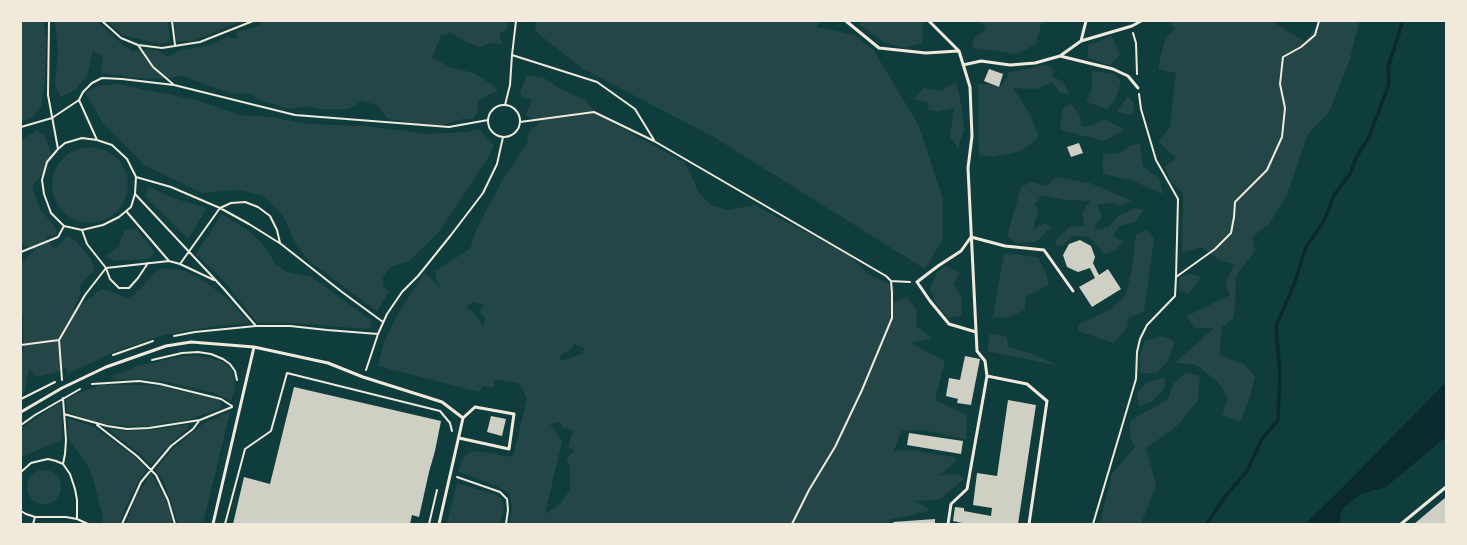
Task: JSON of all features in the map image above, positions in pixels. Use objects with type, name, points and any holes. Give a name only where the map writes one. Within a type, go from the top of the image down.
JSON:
[{"type":"lane","points":[[846,21],[879,48],[926,53],[959,51]]},
{"type":"lane","points":[[929,21],[959,51],[970,87],[972,136],[968,168],[977,351],[985,362],[988,376],[967,489],[951,504],[948,524]]},
{"type":"lane","points":[[1081,41],[1086,21]]},
{"type":"lane","points":[[963,65],[981,61],[1010,65],[1035,62],[1060,56],[1081,41],[1132,26],[1141,21]]},
{"type":"lane","points":[[1060,56],[1113,69],[1128,76],[1138,88]]},
{"type":"lane","points":[[971,237],[961,251],[917,282],[949,324],[976,332]]},
{"type":"lane","points":[[971,237],[1005,246],[1044,250],[1073,291]]},
{"type":"lane","points":[[21,412],[62,388],[106,367],[166,346],[191,342],[254,347],[328,363],[363,377],[442,402],[463,418]]},
{"type":"lane","points":[[213,524],[254,347]]},
{"type":"lane","points":[[988,376],[1027,384],[1047,401],[1029,524]]},
{"type":"lane","points":[[440,524],[463,418],[475,407],[514,414],[508,449],[459,438]]},
{"type":"lane","points":[[1401,524],[1446,487]]},
{"type":"path","points":[[49,21],[50,57],[48,95],[58,149]]},
{"type":"path","points":[[102,21],[121,38],[138,45],[162,48],[200,42],[253,21]]},
{"type":"path","points":[[172,21],[175,45]]},
{"type":"path","points":[[505,105],[510,85],[516,21]]},
{"type":"path","points":[[1176,277],[1215,249],[1231,233],[1235,202],[1267,170],[1282,137],[1285,108],[1280,84],[1283,57],[1301,47],[1315,35],[1320,21]]},
{"type":"path","points":[[1094,524],[1136,380],[1137,352],[1140,339],[1147,325],[1175,296],[1178,199],[1156,160],[1141,109],[1138,88],[1136,43],[1132,26]]},
{"type":"path","points":[[138,45],[153,67],[174,85]]},
{"type":"path","points":[[512,55],[597,82],[635,109],[654,141]]},
{"type":"path","points":[[21,127],[52,118],[79,100],[83,92],[92,83],[102,78],[174,85],[295,115],[343,120],[449,127],[488,120]]},
{"type":"path","points":[[79,100],[97,140]]},
{"type":"path","points":[[505,105],[511,106],[516,110],[520,122],[514,133],[503,137],[492,131],[488,126],[488,120],[489,114],[493,109],[498,106],[505,105]]},
{"type":"path","points":[[520,122],[594,112],[654,141],[880,272],[891,281],[892,318],[862,390],[835,447],[809,490],[792,524]]},
{"type":"path","points":[[363,377],[383,322],[402,292],[418,276],[483,193],[497,164],[503,137]]},
{"type":"path","points":[[82,138],[97,140],[112,145],[127,159],[136,177],[136,194],[131,207],[120,217],[103,225],[82,230],[64,226],[51,213],[44,194],[42,180],[47,162],[58,149],[65,143],[82,138]]},
{"type":"path","points":[[136,177],[171,187],[220,208],[249,224],[281,244],[383,322]]},
{"type":"path","points":[[136,194],[256,326]]},
{"type":"path","points":[[180,264],[220,208],[231,203],[245,202],[258,206],[270,216],[277,230],[281,244]]},
{"type":"path","points":[[126,212],[169,261]]},
{"type":"path","points":[[21,252],[58,237],[64,226]]},
{"type":"path","points":[[82,230],[87,244],[106,268],[110,279],[119,288],[129,288],[148,264]]},
{"type":"path","points":[[63,464],[66,440],[59,340],[85,295],[106,268],[169,261],[180,264],[214,280]]},
{"type":"path","points":[[891,281],[917,282]]},
{"type":"path","points":[[21,346],[59,340]]},
{"type":"path","points":[[145,362],[182,353],[198,352],[212,354],[230,364],[238,379],[237,386]]},
{"type":"path","points":[[225,524],[245,449],[271,431],[287,372],[440,411],[450,423],[452,431]]},
{"type":"path","points":[[21,425],[64,398],[98,381]]},
{"type":"path","points":[[92,384],[139,381],[160,384],[221,399],[233,406]]},
{"type":"path","points":[[232,414],[233,406]]},
{"type":"path","points":[[64,414],[96,424],[127,429],[149,428],[200,420],[233,406]]},
{"type":"path","points":[[122,524],[141,482],[171,446],[193,429],[200,420]]},
{"type":"path","points":[[96,424],[151,469],[161,484],[168,500],[175,524]]},
{"type":"path","points":[[21,472],[31,463],[48,459],[63,464],[70,474],[75,489],[77,500],[77,519]]},
{"type":"path","points":[[451,475],[500,492],[507,499],[508,510],[506,524]]},
{"type":"path","points":[[429,524],[438,487]]},
{"type":"path","points":[[21,511],[35,517],[44,518],[57,516],[77,519],[88,524]]},
{"type":"path","points":[[33,524],[35,517]]},
{"type":"shaded area","points":[[21,21],[44,21],[46,36],[45,79],[41,107],[31,118],[21,122]]},
{"type":"shaded area","points":[[55,21],[98,21],[122,44],[132,51],[155,49],[169,57],[179,50],[206,46],[227,37],[238,39],[236,32],[259,26],[263,21],[507,21],[507,29],[499,34],[502,44],[490,43],[480,47],[466,42],[451,33],[441,35],[432,58],[452,68],[474,73],[495,87],[498,91],[489,94],[479,101],[477,113],[473,119],[463,119],[442,125],[414,124],[387,118],[377,105],[361,101],[349,109],[319,109],[311,106],[289,109],[260,100],[249,93],[232,94],[183,76],[163,79],[137,78],[101,73],[103,56],[93,51],[87,76],[76,89],[61,97],[55,84],[58,52]]},
{"type":"shaded area","points":[[107,21],[168,21],[170,42],[160,44],[123,35]]},
{"type":"shaded area","points":[[174,21],[243,21],[193,41],[176,41]]},
{"type":"shaded area","points":[[536,21],[822,21],[816,27],[855,35],[874,51],[919,126],[943,199],[943,239],[925,269],[712,136],[583,69],[535,31]]},
{"type":"shaded area","points":[[863,21],[920,21],[923,24],[922,43],[904,48],[883,42],[859,24]]},
{"type":"shaded area","points":[[981,21],[1042,21],[1036,44],[1017,54],[972,48],[974,38],[986,29]]},
{"type":"shaded area","points":[[1168,21],[1272,21],[1305,42],[1320,21],[1359,21],[1350,59],[1329,112],[1308,134],[1286,197],[1269,224],[1252,237],[1255,251],[1236,276],[1233,319],[1222,327],[1219,355],[1245,365],[1255,377],[1249,400],[1240,422],[1222,415],[1228,397],[1218,382],[1195,364],[1175,363],[1214,328],[1194,328],[1187,316],[1230,295],[1225,283],[1235,264],[1219,260],[1201,247],[1182,253],[1183,193],[1171,182],[1165,167],[1176,158],[1159,142],[1170,126],[1176,73],[1158,69],[1165,38],[1176,29]]},
{"type":"shaded area","points":[[1112,36],[1120,55],[1110,65],[1088,58],[1088,45]]},
{"type":"shaded area","points":[[1047,65],[1053,69],[1052,77],[1063,81],[1069,94],[1060,93],[1052,82],[1037,89],[1013,88],[1030,114],[1039,137],[1021,151],[993,157],[979,155],[978,83],[1000,87],[1008,76],[1009,72]]},
{"type":"shaded area","points":[[1092,71],[1114,74],[1121,81],[1115,100],[1107,109],[1086,102],[1092,88]]},
{"type":"shaded area","points":[[527,75],[544,78],[559,88],[585,100],[598,115],[684,162],[698,192],[711,205],[727,210],[754,205],[849,255],[868,274],[894,286],[893,303],[907,297],[917,311],[916,326],[932,338],[910,343],[945,361],[935,400],[967,415],[966,440],[924,430],[901,431],[894,451],[910,450],[953,457],[957,460],[939,476],[956,474],[965,478],[939,500],[916,501],[930,510],[889,520],[889,524],[509,524],[512,509],[510,495],[503,489],[458,471],[463,458],[468,453],[475,451],[513,457],[527,398],[519,383],[496,379],[493,388],[484,386],[479,392],[378,366],[384,342],[396,317],[424,273],[442,288],[437,281],[435,271],[470,249],[478,226],[501,183],[527,144],[529,132],[541,121],[525,116],[532,100],[522,97],[520,92]],"holes":[[[473,302],[484,305],[479,312],[485,318],[483,326],[473,312],[466,307]],[[574,344],[584,348],[582,354],[561,361],[559,356],[571,349]],[[560,422],[562,427],[573,430],[568,447],[575,450],[566,459],[570,467],[570,490],[560,504],[545,514],[562,441],[550,424]]]},
{"type":"shaded area","points":[[956,82],[962,108],[964,130],[958,148],[950,137],[954,108],[937,112],[928,109],[929,103],[913,99],[924,88],[940,91]]},
{"type":"shaded area","points":[[117,84],[193,99],[239,115],[270,117],[311,124],[365,126],[428,134],[466,132],[479,129],[494,146],[489,156],[438,233],[409,261],[393,266],[387,271],[383,278],[383,286],[389,292],[377,311],[309,261],[293,239],[283,215],[262,195],[237,190],[202,193],[144,165],[102,122],[85,92],[98,86]]},
{"type":"shaded area","points":[[1128,96],[1134,104],[1133,113],[1128,115],[1117,111]]},
{"type":"shaded area","points":[[1071,104],[1080,115],[1081,126],[1089,126],[1106,119],[1124,130],[1104,141],[1064,131],[1060,128],[1063,108]]},
{"type":"shaded area","points":[[37,130],[45,136],[52,157],[43,174],[32,186],[40,209],[56,228],[57,235],[46,237],[54,249],[68,236],[76,241],[91,259],[95,270],[79,286],[81,293],[72,311],[102,289],[129,298],[141,288],[154,273],[164,268],[186,271],[200,278],[228,299],[250,323],[216,326],[164,335],[114,352],[67,374],[66,367],[55,373],[37,377],[29,369],[24,394],[21,393],[21,352],[24,350],[23,318],[21,310],[21,264],[35,250],[21,244],[21,140]]},
{"type":"shaded area","points":[[1140,144],[1143,167],[1159,178],[1163,194],[1131,180],[1103,174],[1103,154],[1121,153],[1131,145]]},
{"type":"shaded area","points":[[90,147],[104,150],[117,158],[125,171],[128,185],[125,199],[117,212],[104,220],[90,223],[76,220],[63,212],[55,199],[52,185],[55,171],[63,158],[76,150]]},
{"type":"shaded area","points":[[1056,177],[1090,183],[1132,201],[1120,206],[1112,203],[1097,205],[1102,217],[1094,227],[1098,230],[1109,227],[1117,217],[1135,208],[1144,210],[1135,222],[1119,226],[1113,236],[1123,242],[1114,251],[1105,254],[1089,237],[1072,236],[1062,246],[1055,246],[1057,238],[1071,226],[1085,227],[1082,213],[1090,201],[1067,200],[1042,195],[1034,205],[1038,209],[1033,230],[1044,223],[1051,227],[1036,242],[1016,243],[1007,236],[1021,187],[1031,182],[1046,186]]},
{"type":"shaded area","points":[[148,186],[173,198],[207,208],[188,239],[145,196]]},
{"type":"shaded area","points":[[222,214],[253,234],[267,249],[275,264],[287,272],[312,277],[372,321],[370,328],[366,329],[291,323],[258,323],[224,281],[196,254]]},
{"type":"shaded area","points":[[136,229],[155,252],[149,259],[114,261],[106,256],[119,246],[125,230]]},
{"type":"shaded area","points":[[1147,230],[1154,239],[1144,311],[1129,318],[1127,328],[1114,343],[1078,331],[1079,324],[1111,309],[1125,296],[1132,269],[1136,234]]},
{"type":"shaded area","points":[[1004,254],[1038,258],[1046,273],[1049,285],[1025,297],[1025,310],[1006,318],[993,317]]},
{"type":"shaded area","points":[[946,266],[960,273],[953,283],[962,298],[961,316],[948,318],[937,305],[930,290],[937,272]]},
{"type":"shaded area","points":[[1191,274],[1202,277],[1188,294],[1179,290],[1180,277]]},
{"type":"shaded area","points":[[990,334],[1006,336],[1009,347],[1031,353],[1056,365],[987,351]]},
{"type":"shaded area","points":[[1163,336],[1175,342],[1168,361],[1156,373],[1140,373],[1139,355],[1145,341]]},
{"type":"shaded area","points":[[182,356],[211,358],[221,361],[229,366],[235,379],[234,392],[231,402],[212,392],[161,381],[116,379],[112,376],[138,366]]},
{"type":"shaded area","points":[[1185,373],[1200,376],[1198,400],[1177,426],[1146,448],[1156,485],[1141,524],[1100,524],[1112,474],[1135,447],[1130,437],[1130,421],[1168,399],[1173,384]]},
{"type":"shaded area","points":[[1165,377],[1164,389],[1151,402],[1139,406],[1137,393],[1146,383]]},
{"type":"shaded area","points":[[1446,382],[1446,437],[1386,487],[1361,494],[1342,509],[1339,524],[1305,524],[1342,488]]},
{"type":"shaded area","points":[[102,385],[160,386],[219,400],[222,406],[219,409],[191,419],[149,426],[107,424],[92,421],[67,412],[66,399]]},
{"type":"shaded area","points":[[61,402],[62,440],[21,457],[21,428]]},
{"type":"shaded area","points":[[230,412],[203,524],[178,524],[164,483],[155,469],[173,449],[205,422]]},
{"type":"shaded area","points":[[67,418],[94,427],[135,457],[147,470],[139,480],[119,524],[103,524],[102,513],[93,478],[86,462],[69,440]]},
{"type":"shaded area","points":[[189,425],[189,427],[170,444],[151,465],[139,453],[109,430],[150,430]]},
{"type":"shaded area","points":[[47,470],[56,475],[60,480],[60,494],[56,499],[51,503],[41,504],[37,503],[28,494],[27,484],[28,480],[37,471]]},
{"type":"shaded area","points":[[151,473],[166,500],[173,524],[126,524],[137,495]]},
{"type":"shaded area","points":[[457,483],[497,495],[502,499],[504,508],[500,524],[447,524]]},
{"type":"building","points":[[989,69],[1003,74],[999,87],[984,81]]},
{"type":"building","points":[[1079,143],[1083,153],[1071,157],[1067,147]]},
{"type":"building","points":[[1080,240],[1091,246],[1095,257],[1093,263],[1099,275],[1108,269],[1121,289],[1092,307],[1079,287],[1095,278],[1090,268],[1078,272],[1067,267],[1063,255],[1069,244]]},
{"type":"building","points":[[965,356],[980,359],[971,405],[957,403],[958,399],[946,396],[949,378],[960,380]]},
{"type":"building","points":[[294,387],[441,421],[419,517],[412,515],[410,524],[233,524],[244,477],[270,484]]},
{"type":"building","points":[[1008,400],[1036,405],[1018,524],[962,524],[953,521],[955,507],[964,508],[964,511],[991,516],[992,508],[973,505],[977,473],[997,476]]},
{"type":"building","points":[[491,416],[506,419],[502,436],[487,432]]},
{"type":"building","points":[[909,433],[963,441],[961,454],[907,445]]},
{"type":"building","points":[[1446,497],[1446,524],[1414,524]]},
{"type":"building","points":[[935,519],[935,524],[894,524],[893,522]]},
{"type":"waterway","points":[[1207,524],[1224,498],[1247,471],[1262,439],[1278,420],[1280,374],[1276,326],[1295,282],[1306,247],[1324,221],[1334,195],[1350,174],[1356,158],[1369,137],[1389,84],[1388,67],[1403,21]]}]
